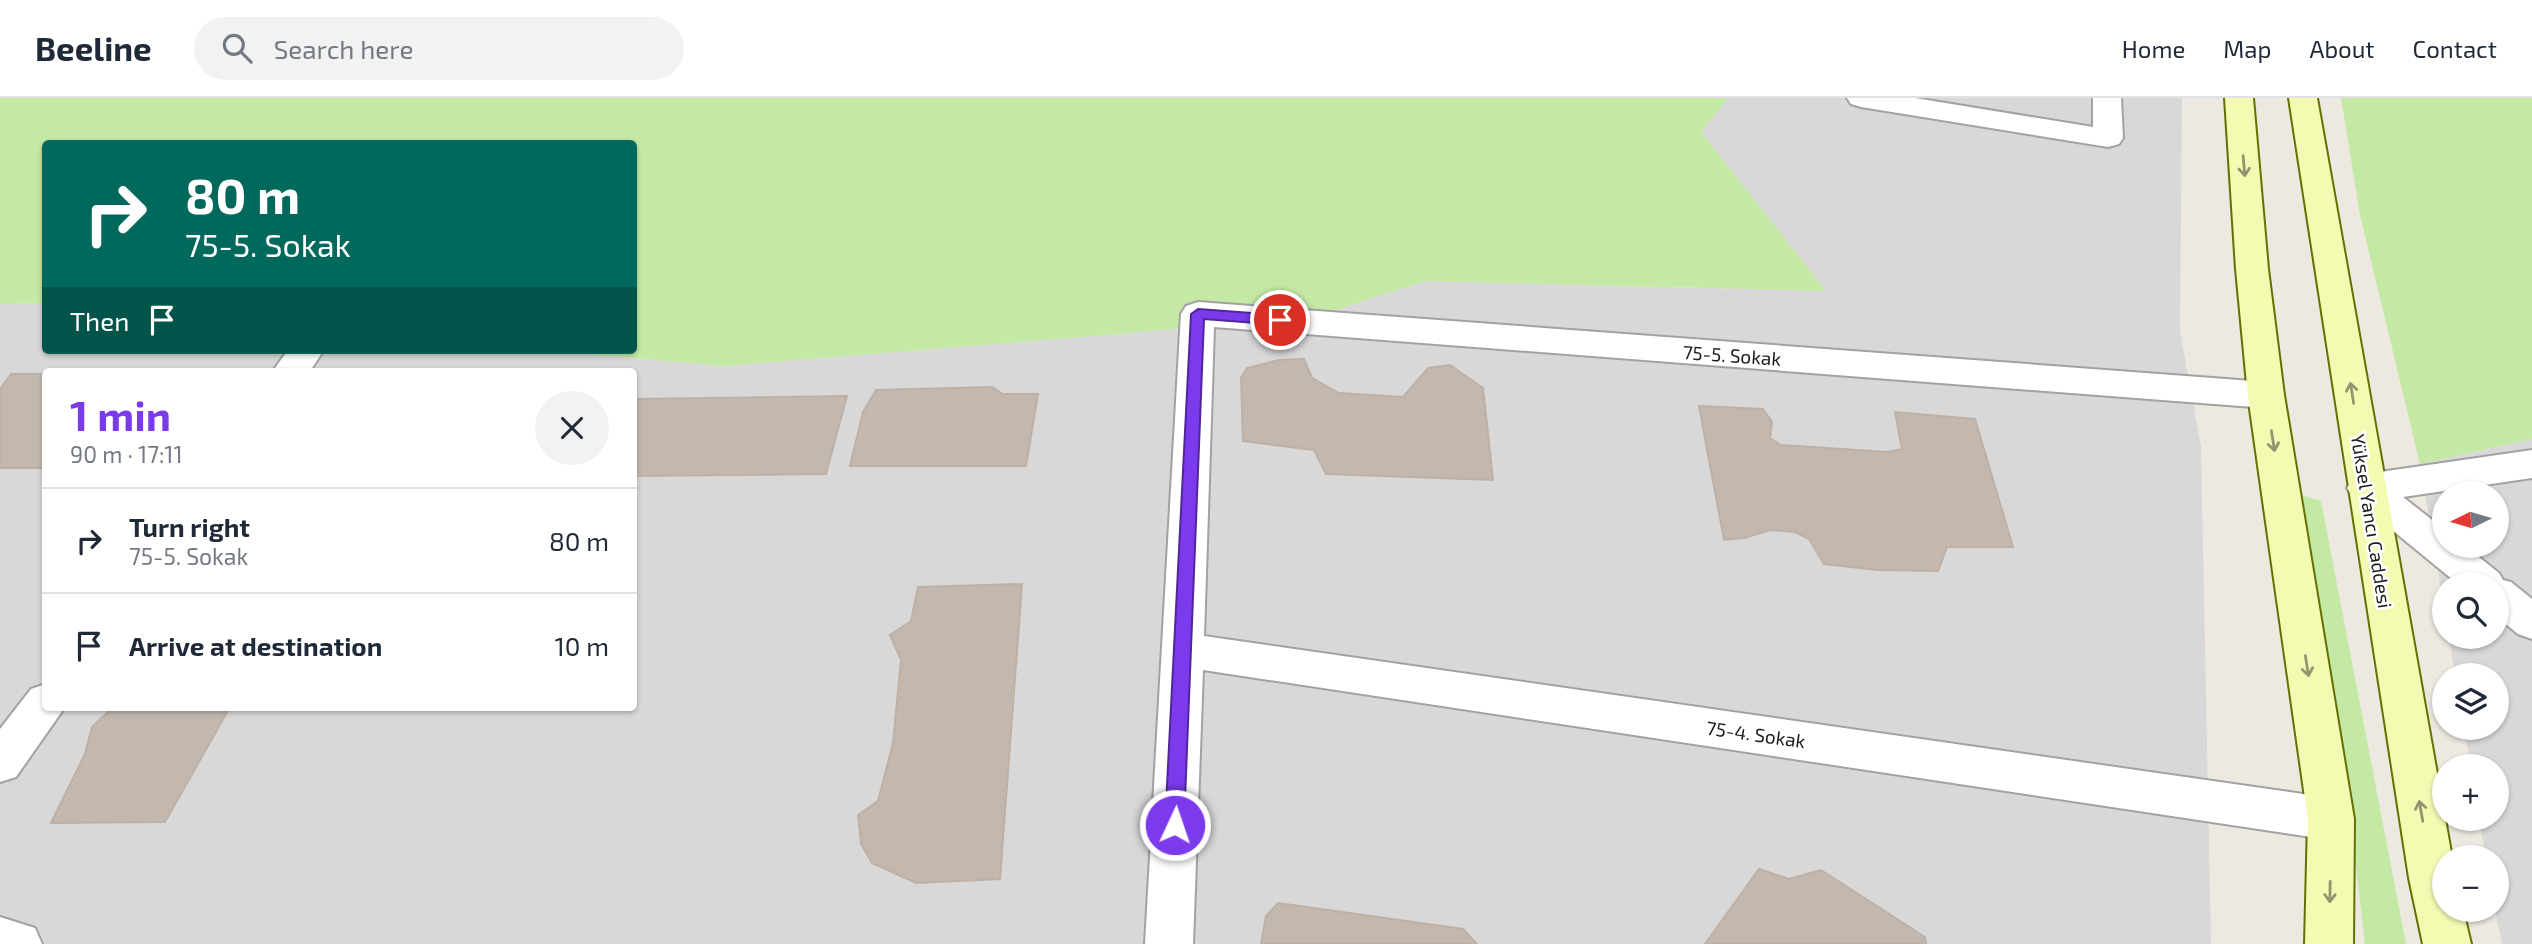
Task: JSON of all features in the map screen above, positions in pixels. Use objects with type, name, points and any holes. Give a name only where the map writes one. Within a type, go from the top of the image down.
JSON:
[{"type":"main road","points":[[2239,98],[2252,269],[2266,396],[2331,819],[2329,944]]},
{"type":"main road","name":"Yüksel Yancı Caddesi","points":[[2303,98],[2322,197],[2366,488],[2432,878],[2447,944]]},
{"type":"street","points":[[1861,98],[2108,138],[2107,98]]},
{"type":"street","name":"75-5. Sokak","points":[[1182,650],[1198,314],[2266,396]]},
{"type":"street","points":[[2366,488],[2532,464]]},
{"type":"street","points":[[2366,488],[2471,572]]},
{"type":"street","points":[[2509,604],[2532,622]]},
{"type":"street","points":[[1169,944],[1182,650]]},
{"type":"street","name":"75-4. Sokak","points":[[1182,650],[2331,819]]},
{"type":"street","points":[[0,763],[42,707]]},
{"type":"street","points":[[0,940],[18,944]]},
{"type":"shaded area","points":[[1728,98],[2182,98],[2180,331],[2201,447],[2211,944],[0,944],[0,304],[42,303],[42,354],[589,354],[723,366],[1132,333],[1323,314],[1425,281],[1825,291],[1701,132]]},
{"type":"shaded area","points":[[2532,439],[2532,944],[2502,944],[2497,922],[2509,922],[2509,845],[2484,845],[2481,831],[2509,831],[2509,754],[2469,754],[2466,740],[2509,740],[2509,663],[2453,663],[2451,649],[2509,649],[2509,572],[2438,572],[2436,558],[2510,558],[2510,481],[2432,481],[2432,535],[2420,464]]},
{"type":"green space","points":[[0,98],[1728,98],[1701,132],[1826,291],[1425,281],[1323,314],[1132,333],[723,366],[589,354],[637,354],[637,140],[42,140],[42,303],[0,304]]},
{"type":"green space","points":[[2341,98],[2532,98],[2532,439],[2420,464],[2360,215]]},
{"type":"green space","points":[[2298,494],[2321,501],[2406,944],[2365,944],[2348,800]]},
{"type":"building","points":[[1304,359],[1312,378],[1339,393],[1403,397],[1428,368],[1450,365],[1483,388],[1493,480],[1326,474],[1314,450],[1243,441],[1241,378],[1247,368],[1279,360]]},
{"type":"building","points":[[11,374],[42,374],[42,468],[0,468],[0,389]]},
{"type":"building","points":[[992,387],[1003,394],[1038,394],[1026,466],[850,466],[863,412],[876,390]]},
{"type":"building","points":[[847,396],[826,474],[637,476],[637,399]]},
{"type":"building","points":[[1699,406],[1763,409],[1772,422],[1770,438],[1781,445],[1887,452],[1902,449],[1895,412],[1975,419],[2013,547],[1947,547],[1938,571],[1878,570],[1824,564],[1809,539],[1795,532],[1771,530],[1744,538],[1724,540]]},
{"type":"building","points":[[1022,584],[1000,879],[916,883],[872,863],[861,844],[858,815],[878,801],[893,743],[901,660],[890,635],[911,621],[918,587]]},
{"type":"building","points":[[109,711],[228,711],[165,822],[51,823],[85,754],[92,727]]},
{"type":"building","points":[[1759,869],[1789,879],[1821,870],[1925,937],[1926,944],[1705,944]]},
{"type":"building","points":[[1278,903],[1463,929],[1477,944],[1261,944],[1266,916]]},
{"type":"route","points":[[1175,825],[1198,314],[1280,320]]}]
